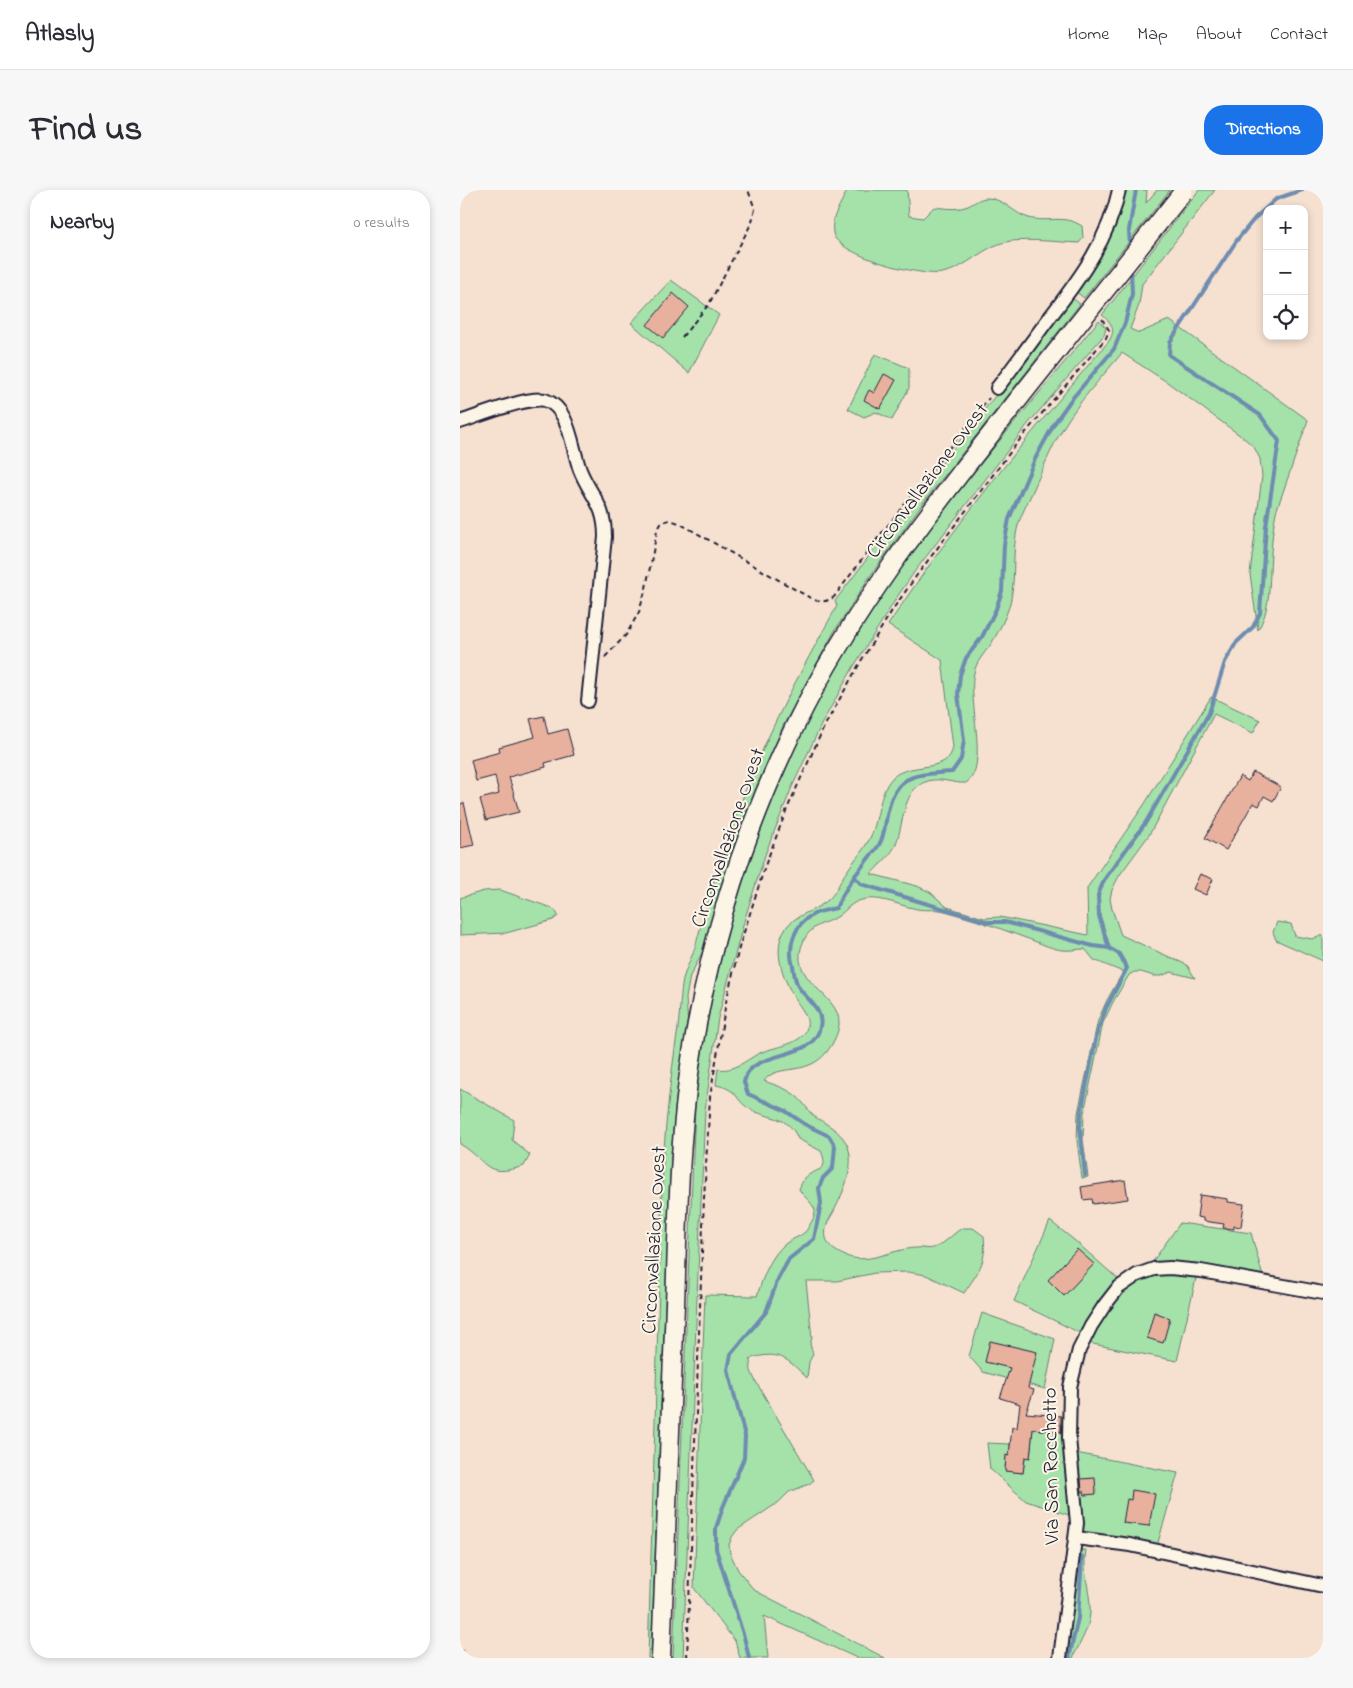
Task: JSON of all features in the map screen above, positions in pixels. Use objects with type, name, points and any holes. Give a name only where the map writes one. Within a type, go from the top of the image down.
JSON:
[{"type":"highway","name":"Circonvallazione Ovest","points":[[661,1658],[683,1126],[694,1039],[723,915],[742,855],[769,785],[796,724],[822,675],[862,608],[901,550],[1184,191]]},
{"type":"street","points":[[997,388],[1070,292],[1095,254],[1112,215],[1119,190]]},
{"type":"street","points":[[460,422],[538,399],[546,400],[553,404],[565,420],[579,468],[600,504],[605,524],[588,700]]},
{"type":"street","name":"Via San Rocchetto","points":[[1060,1658],[1076,1538],[1077,1512],[1068,1438],[1068,1402],[1071,1378],[1079,1350],[1104,1306],[1118,1288],[1130,1279],[1146,1271],[1170,1268],[1201,1271],[1323,1292]]},
{"type":"street","points":[[1076,1538],[1130,1545],[1323,1586]]},
{"type":"path","points":[[682,338],[710,304],[752,222],[755,209],[748,190]]},
{"type":"path","points":[[687,1658],[704,1198],[710,1098],[726,1002],[739,948],[766,863],[787,809],[824,727],[861,662],[902,595],[1021,438],[1106,338],[1109,330],[1105,321]]},
{"type":"path","points":[[591,670],[626,636],[633,625],[646,588],[657,531],[662,522],[670,520],[679,522],[812,599],[818,602],[829,601],[997,388]]},
{"type":"path","points":[[460,1654],[464,1648]]},
{"type":"green space","points":[[847,190],[907,190],[909,216],[923,218],[934,207],[961,208],[981,199],[993,199],[1029,218],[1075,222],[1082,226],[1083,238],[1079,243],[1036,240],[1001,243],[951,271],[942,273],[917,272],[881,263],[848,249],[838,241],[833,233],[833,221]]},
{"type":"green space","points":[[1123,190],[1147,190],[1146,203],[1157,190],[1170,190],[1084,298],[1075,291],[1111,232]]},
{"type":"green space","points":[[1199,190],[1215,190],[1142,284],[1139,305],[1130,329],[1139,333],[1169,320],[1308,420],[1276,512],[1268,602],[1262,623],[1258,630],[1250,574],[1262,476],[1260,459],[1254,447],[1167,382],[1122,353],[1069,418],[1020,519],[1015,544],[1009,607],[999,631],[978,662],[974,673],[973,699],[977,749],[973,775],[966,783],[933,780],[919,785],[912,792],[908,800],[894,848],[871,874],[917,886],[930,892],[947,907],[984,918],[1000,917],[1088,935],[1087,888],[1144,805],[1211,697],[1260,720],[1253,733],[1214,714],[1149,835],[1119,876],[1110,899],[1121,935],[1187,965],[1195,978],[1171,972],[1161,976],[1154,976],[1134,972],[1129,975],[1113,1002],[1103,1023],[1084,1113],[1083,1139],[1088,1177],[1082,1178],[1077,1141],[1078,1113],[1098,1020],[1123,972],[1094,960],[1085,949],[1055,949],[947,911],[917,909],[874,899],[858,901],[837,917],[814,928],[807,935],[800,954],[801,966],[807,977],[832,1004],[838,1014],[838,1031],[831,1046],[814,1063],[805,1067],[778,1072],[770,1075],[764,1081],[795,1095],[813,1116],[840,1134],[848,1146],[850,1166],[848,1176],[827,1225],[826,1238],[828,1243],[841,1254],[860,1259],[906,1249],[929,1249],[944,1242],[962,1228],[973,1228],[984,1236],[985,1245],[980,1267],[964,1293],[926,1275],[908,1272],[875,1273],[837,1281],[806,1281],[812,1338],[810,1344],[813,1354],[809,1362],[807,1378],[787,1360],[776,1356],[755,1357],[750,1360],[751,1371],[755,1380],[814,1480],[789,1492],[779,1502],[737,1530],[729,1545],[730,1553],[738,1570],[754,1590],[885,1658],[857,1658],[764,1616],[768,1658],[740,1658],[735,1641],[694,1588],[705,1295],[757,1296],[775,1255],[785,1244],[805,1232],[812,1222],[815,1213],[814,1208],[799,1189],[805,1178],[823,1167],[824,1158],[821,1151],[798,1139],[789,1125],[750,1109],[729,1089],[716,1085],[718,1069],[736,1067],[762,1052],[797,1040],[804,1034],[807,1025],[806,1017],[786,982],[780,964],[779,946],[785,929],[800,916],[823,904],[834,893],[869,840],[884,790],[893,777],[909,769],[937,764],[944,761],[950,755],[953,747],[942,660],[888,625],[966,515],[1109,341],[1112,327],[1102,315]]},
{"type":"green space","points":[[671,280],[719,315],[689,373],[631,323]]},
{"type":"green space","points":[[1071,297],[1080,304],[919,508],[868,579],[834,632],[783,726],[755,791],[734,847],[703,951],[690,976],[686,998],[688,1026],[676,1099],[671,1156],[651,1658],[648,1658],[663,1166],[672,1068],[684,975],[695,948],[709,896],[741,803],[786,700],[837,606],[835,601]]},
{"type":"green space","points":[[1099,320],[1106,328],[1104,335],[1028,424],[897,597],[854,666],[822,723],[792,787],[766,852],[745,918],[718,1018],[705,1110],[683,1658],[673,1658],[695,1106],[705,1036],[720,966],[739,896],[762,827],[790,760],[821,695],[857,633],[920,541]]},
{"type":"green space","points":[[875,354],[909,368],[909,388],[892,420],[876,412],[864,417],[848,409]]},
{"type":"green space","points":[[500,890],[549,907],[556,911],[558,916],[553,920],[506,933],[460,935],[460,898],[484,891]]},
{"type":"green space","points":[[1277,922],[1291,924],[1295,936],[1312,939],[1323,935],[1323,961],[1276,940],[1273,932]]},
{"type":"green space","points":[[460,1089],[514,1120],[512,1140],[530,1155],[524,1166],[501,1171],[488,1167],[460,1144]]},
{"type":"green space","points":[[1050,1221],[1119,1280],[1097,1305],[1080,1333],[1014,1301]]},
{"type":"green space","points":[[1180,1223],[1251,1233],[1263,1277],[1151,1264]]},
{"type":"green space","points":[[1158,1273],[1197,1274],[1177,1361],[1088,1343],[1101,1319],[1126,1289],[1136,1282]]},
{"type":"green space","points":[[982,1313],[1055,1339],[1045,1389],[983,1372],[969,1356]]},
{"type":"green space","points":[[1033,1429],[1061,1432],[1072,1516],[1026,1501],[990,1469],[987,1443],[1010,1444],[1009,1456],[1006,1456],[1005,1471],[1023,1473],[1025,1457],[1030,1457]]},
{"type":"green space","points":[[1076,1453],[1178,1473],[1157,1546],[1082,1534],[1082,1512]]},
{"type":"green space","points":[[1080,1550],[1086,1550],[1085,1568],[1090,1604],[1089,1621],[1073,1658],[1065,1658]]},
{"type":"building","points":[[673,293],[689,307],[663,338],[647,325]]},
{"type":"building","points":[[884,374],[896,380],[880,409],[864,400],[869,390],[874,393]]},
{"type":"building","points":[[544,716],[548,734],[567,729],[574,755],[545,763],[546,767],[509,777],[519,812],[486,820],[480,799],[499,794],[495,776],[476,781],[471,760],[500,752],[499,747],[535,737],[530,719]]},
{"type":"building","points":[[1253,772],[1281,787],[1273,801],[1264,796],[1259,806],[1253,803],[1226,850],[1205,838],[1240,776],[1248,781]]},
{"type":"building","points":[[464,803],[474,845],[460,848],[460,804]]},
{"type":"building","points":[[1200,874],[1213,879],[1206,895],[1193,889]]},
{"type":"building","points":[[1125,1180],[1128,1199],[1093,1204],[1092,1199],[1083,1200],[1081,1187]]},
{"type":"building","points":[[1200,1195],[1228,1199],[1228,1202],[1244,1204],[1241,1227],[1234,1226],[1234,1229],[1223,1228],[1224,1224],[1203,1221],[1203,1218],[1197,1217]]},
{"type":"building","points":[[1077,1249],[1094,1264],[1064,1296],[1048,1280]]},
{"type":"building","points":[[1154,1312],[1170,1318],[1163,1343],[1147,1338]]},
{"type":"building","points":[[990,1341],[1037,1352],[1028,1388],[1034,1390],[1026,1413],[1061,1416],[1061,1432],[1033,1429],[1030,1458],[1025,1457],[1023,1473],[1005,1471],[1006,1455],[1009,1456],[1012,1427],[1017,1428],[1020,1404],[1000,1398],[1010,1368],[985,1362]]},
{"type":"building","points":[[1095,1478],[1096,1494],[1085,1495],[1084,1491],[1082,1492],[1081,1479]]},
{"type":"building","points":[[1132,1490],[1155,1494],[1149,1526],[1123,1523],[1127,1499],[1131,1500]]},
{"type":"waterway","points":[[1130,249],[1129,230],[1136,190]]},
{"type":"waterway","points":[[1109,948],[1099,916],[1098,895],[1104,880],[1146,822],[1209,713],[1225,662],[1236,643],[1253,627],[1260,613],[1266,526],[1279,441],[1260,415],[1169,355],[1170,342],[1237,240],[1255,218],[1276,199],[1302,190]]},
{"type":"waterway","points":[[749,1658],[716,1549],[716,1528],[744,1458],[745,1436],[728,1370],[731,1354],[766,1312],[778,1279],[789,1259],[814,1239],[821,1203],[819,1188],[823,1178],[833,1168],[835,1146],[829,1136],[806,1125],[784,1110],[748,1094],[744,1082],[748,1072],[756,1065],[799,1050],[809,1044],[816,1037],[820,1027],[820,1015],[799,988],[791,958],[794,936],[801,924],[814,914],[836,908],[853,879],[879,845],[884,833],[892,798],[903,782],[919,775],[952,772],[961,759],[964,740],[958,694],[960,675],[966,658],[982,637],[996,609],[1002,591],[1004,545],[1009,519],[1035,459],[1054,424],[1070,401],[1114,349],[1125,323],[1132,294],[1131,269]]},
{"type":"waterway","points":[[854,876],[861,884],[988,922],[1005,922],[1093,946],[1109,948],[1119,954],[1127,968],[1106,1008],[1097,1033],[1081,1112],[1080,1127],[1085,1175]]},
{"type":"waterway","points":[[1069,1658],[1078,1618],[1082,1557]]}]
